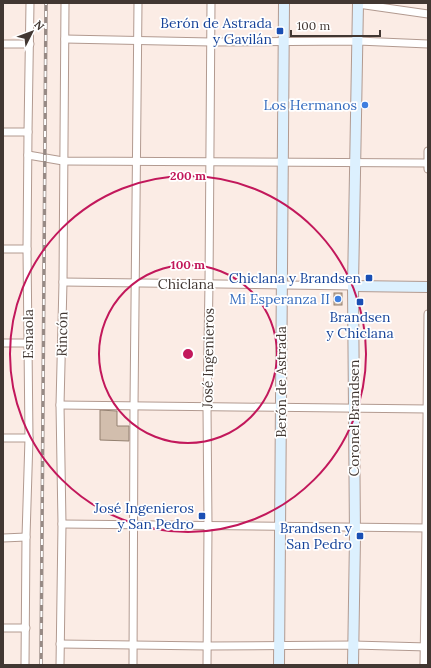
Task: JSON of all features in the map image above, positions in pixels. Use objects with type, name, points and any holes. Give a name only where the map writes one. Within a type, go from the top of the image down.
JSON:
[{"type":"street","name":"Esnaola","points":[[25,665],[26,537],[29,438],[27,249],[30,3]]},
{"type":"street","name":"Rincón","points":[[60,665],[62,524],[60,405],[63,282],[65,3]]},
{"type":"street","points":[[133,665],[138,3]]},
{"type":"street","name":"José Ingenieros","points":[[207,665],[207,407],[211,3]]},
{"type":"street","name":"Berón de Astrada","points":[[279,665],[284,3]]},
{"type":"street","points":[[358,3],[428,14]]},
{"type":"street","name":"Coronel Brandsen","points":[[353,665],[353,286],[358,3]]},
{"type":"street","points":[[64,39],[211,42],[358,41],[428,44]]},
{"type":"street","points":[[3,44],[30,44]]},
{"type":"street","points":[[3,132],[28,132]]},
{"type":"street","points":[[428,151],[428,169]]},
{"type":"street","points":[[28,155],[64,161],[137,160],[428,163]]},
{"type":"street","points":[[3,249],[27,249]]},
{"type":"street","name":"Chiclana","points":[[63,282],[428,286]]},
{"type":"street","points":[[424,665],[426,647],[428,314]]},
{"type":"street","points":[[3,343],[28,343]]},
{"type":"street","points":[[60,405],[427,409]]},
{"type":"street","points":[[3,438],[29,438]]},
{"type":"street","points":[[62,524],[427,528]]},
{"type":"street","points":[[3,538],[26,537]]},
{"type":"street","points":[[3,628],[26,628]]},
{"type":"street","points":[[60,644],[207,646],[354,645],[426,647]]},
{"type":"building","name":"Mi Esperanza II","points":[[334,293],[342,293],[342,305],[334,305]]},
{"type":"building","points":[[100,410],[117,411],[117,426],[129,426],[129,441],[100,440]]},
{"type":"railway","points":[[41,665],[46,3]]},
{"type":"place","name":"Berón de Astrada y Gavilán","points":[[280,31]]},
{"type":"place","name":"Los Hermanos","points":[[365,105]]},
{"type":"place","name":"Chiclana y Brandsen","points":[[369,278]]},
{"type":"place","name":"Mi Esperanza II","points":[[338,299]]},
{"type":"place","name":"Brandsen y Chiclana","points":[[360,302]]},
{"type":"place","name":"José Ingenieros y San Pedro","points":[[202,516]]},
{"type":"place","name":"Brandsen y San Pedro","points":[[360,536]]}]
